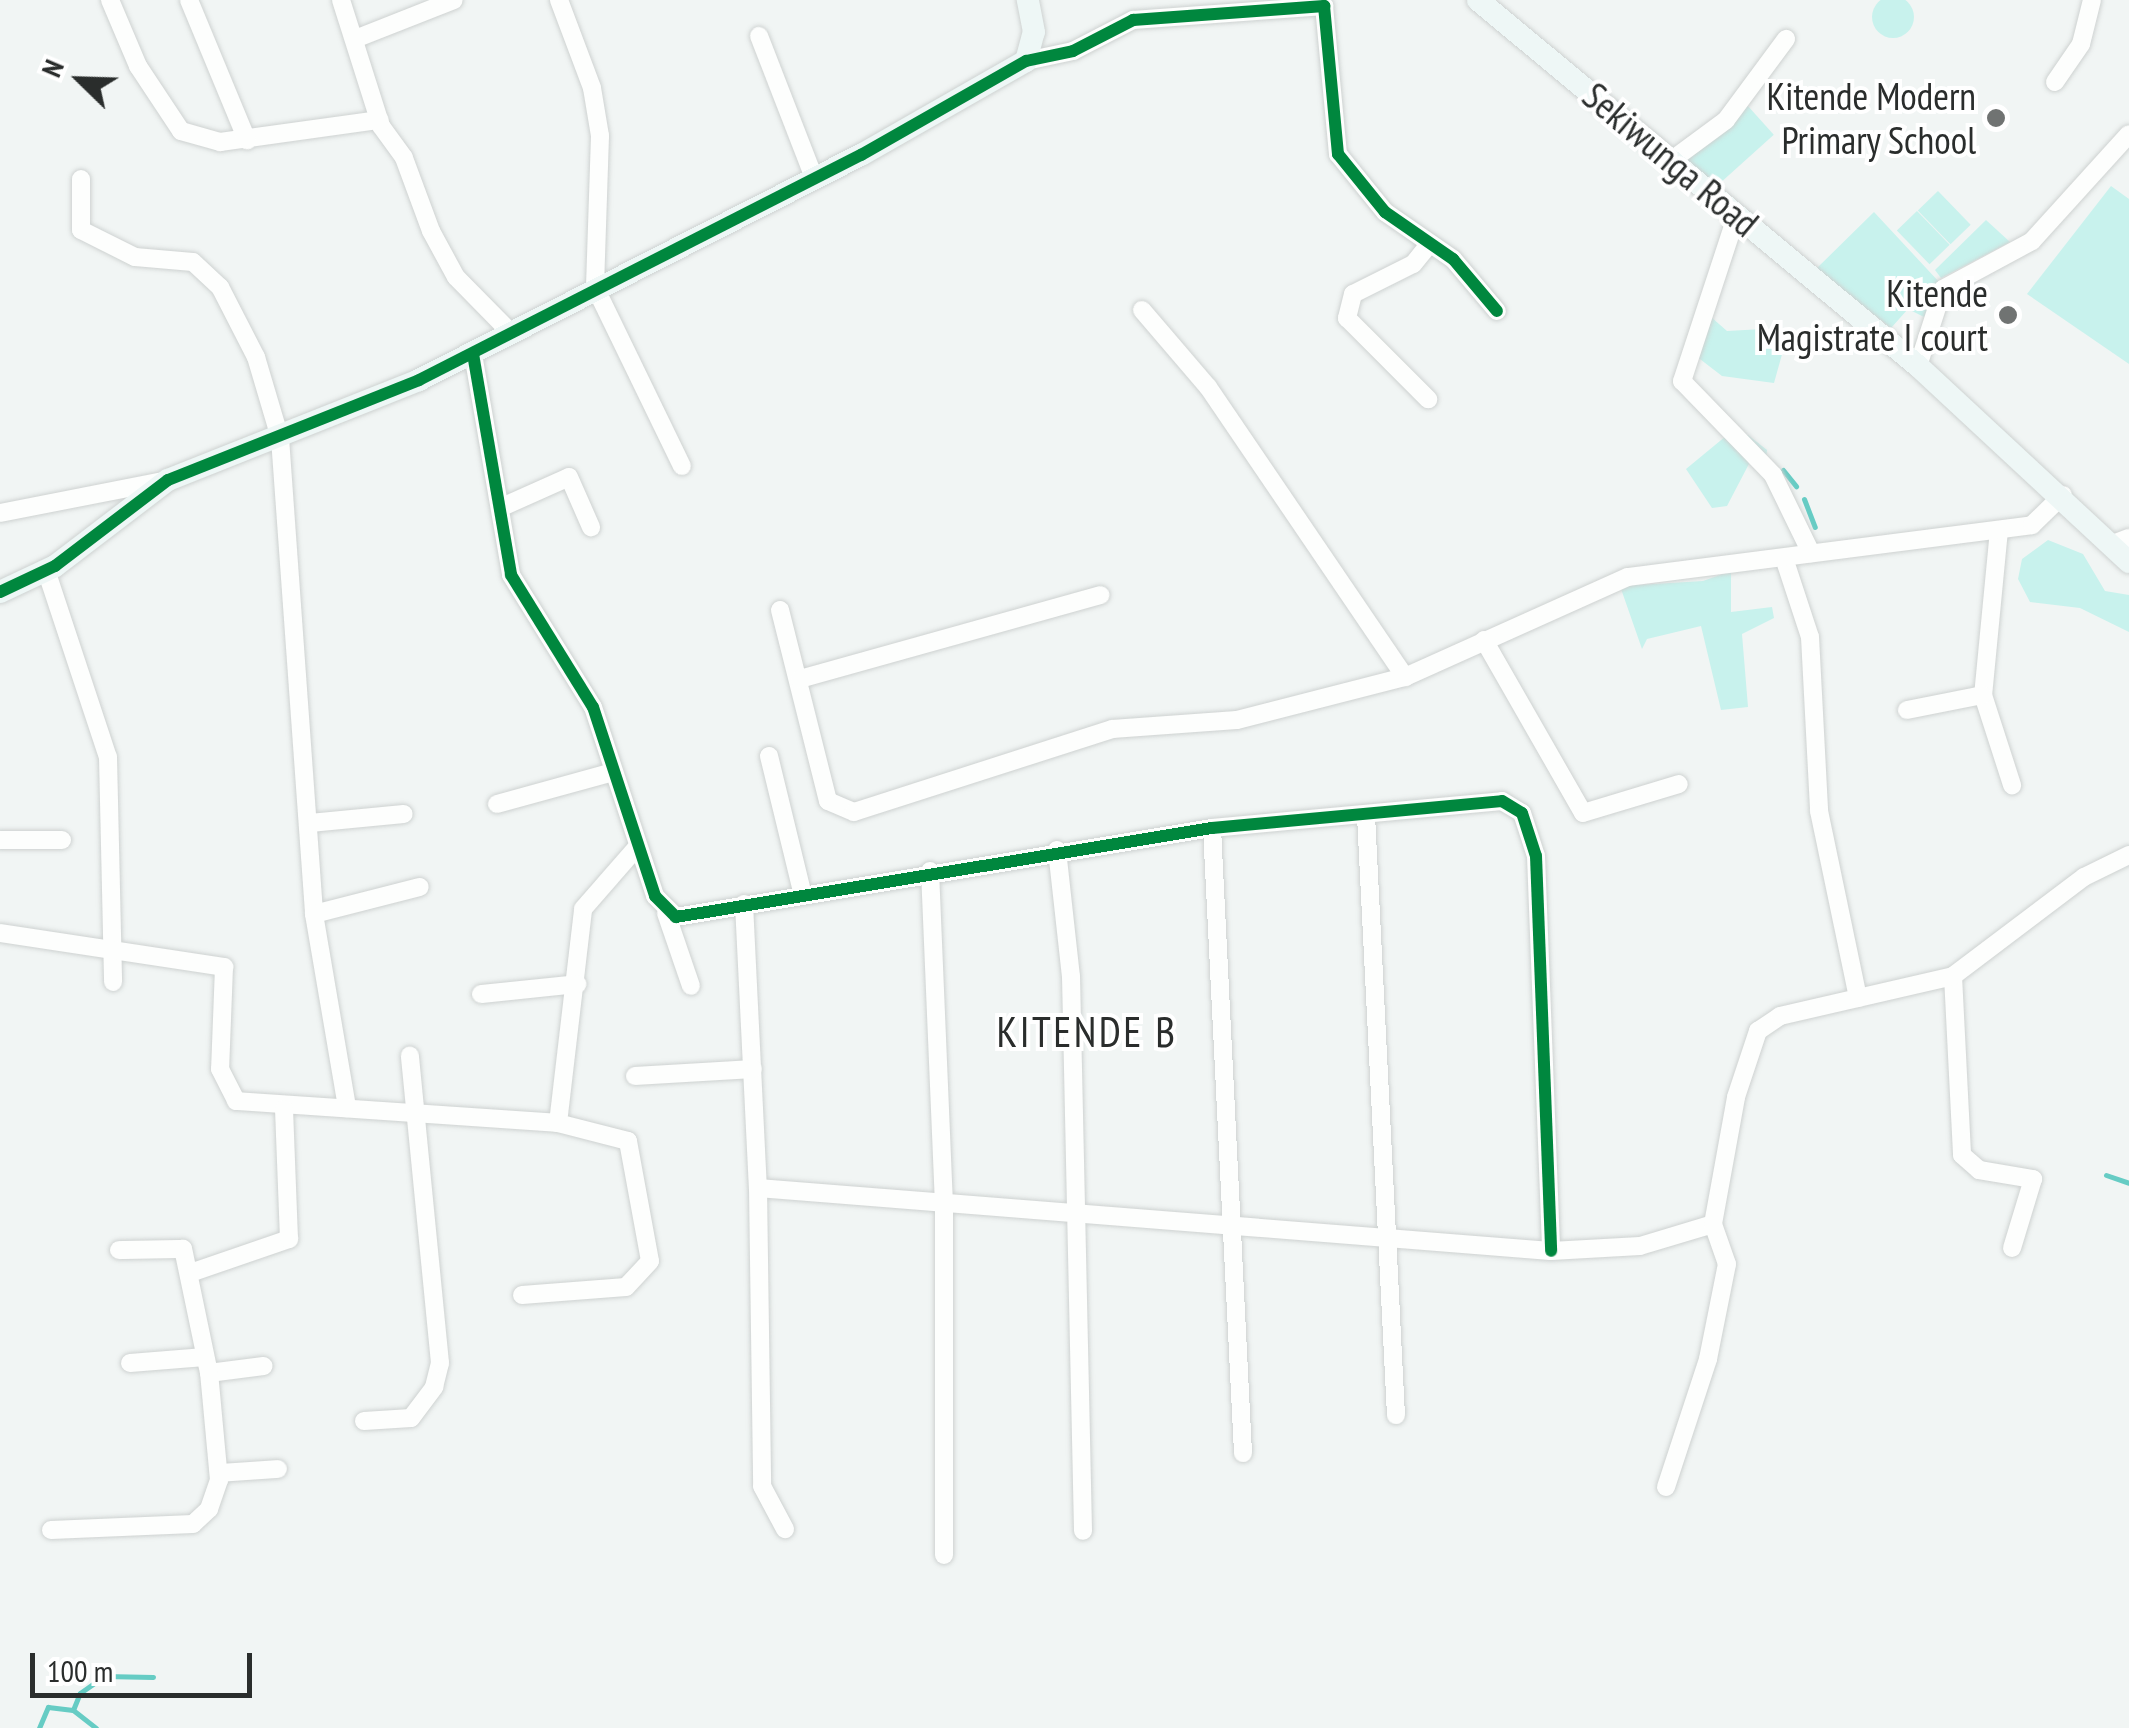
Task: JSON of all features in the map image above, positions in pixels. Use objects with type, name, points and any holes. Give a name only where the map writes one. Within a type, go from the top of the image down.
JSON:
[{"type":"street","points":[[110,0],[168,118],[204,139],[247,140],[379,120]]},
{"type":"street","points":[[189,0],[247,140]]},
{"type":"street","points":[[341,0],[379,120],[456,277],[510,332]]},
{"type":"street","points":[[355,39],[454,0]]},
{"type":"street","points":[[559,0],[592,88],[600,136],[595,287],[682,466]]},
{"type":"street","points":[[1026,61],[1034,32],[1028,0]]},
{"type":"street","name":"Sekiwunga Road","points":[[1478,0],[1918,366],[2124,548]]},
{"type":"street","points":[[2055,82],[2081,44],[2092,0]]},
{"type":"street","points":[[0,513],[168,480],[280,438],[473,354],[1026,61],[1073,50],[1134,20],[1316,2],[1328,14],[1338,154],[1385,212],[1427,247],[1453,259],[1497,311]]},
{"type":"street","points":[[759,36],[813,175]]},
{"type":"street","points":[[1672,160],[1726,120],[1786,39]]},
{"type":"street","points":[[1918,366],[1943,290],[2032,242],[2129,134]]},
{"type":"street","points":[[81,179],[81,230],[135,258],[193,262],[220,288],[256,357],[280,438],[314,914],[346,1108]]},
{"type":"street","points":[[1736,217],[1682,381],[1774,476],[1811,553]]},
{"type":"street","points":[[1427,247],[1412,264],[1353,294],[1347,318],[1428,400]]},
{"type":"street","points":[[1142,310],[1208,387],[1405,677]]},
{"type":"street","points":[[473,354],[516,587],[576,672],[691,986]]},
{"type":"street","points":[[502,507],[570,477],[591,527]]},
{"type":"street","points":[[0,592],[46,570],[168,480]]},
{"type":"street","points":[[780,610],[828,801],[854,812],[1112,729],[1237,720],[1405,677],[1628,577],[1999,530],[2043,520],[2063,496]]},
{"type":"street","points":[[1999,530],[1984,695],[2012,785]]},
{"type":"street","points":[[1785,560],[1810,637],[1819,811],[1858,998]]},
{"type":"street","points":[[46,570],[108,757],[114,982]]},
{"type":"street","points":[[800,679],[1100,595]]},
{"type":"street","points":[[1484,640],[1583,813],[1679,784]]},
{"type":"street","points":[[1907,710],[1984,695]]},
{"type":"street","points":[[769,756],[802,891]]},
{"type":"street","points":[[496,804],[613,772]]},
{"type":"street","points":[[666,913],[687,917],[802,891],[1212,828],[1502,801],[1522,813],[1537,873],[1552,1251]]},
{"type":"street","points":[[310,824],[404,814]]},
{"type":"street","points":[[1366,815],[1396,1415]]},
{"type":"street","points":[[1212,828],[1243,1453]]},
{"type":"street","points":[[0,840],[62,840]]},
{"type":"street","points":[[558,1123],[588,898],[637,847]]},
{"type":"street","points":[[1057,850],[1070,976],[1083,1530]]},
{"type":"street","points":[[1666,1488],[1708,1359],[1727,1264],[1714,1224],[1736,1096],[1758,1031],[1780,1016],[1953,976],[2084,877],[2129,855]]},
{"type":"street","points":[[930,871],[944,1204],[944,1556]]},
{"type":"street","points":[[314,914],[420,887]]},
{"type":"street","points":[[744,904],[758,1188],[762,1486],[785,1530]]},
{"type":"street","points":[[0,933],[224,968],[224,1084],[236,1101],[284,1109],[414,1108],[558,1123],[628,1141],[650,1261],[626,1287],[522,1294]]},
{"type":"street","points":[[1953,976],[1962,1155],[1979,1170],[2033,1179],[2012,1248]]},
{"type":"street","points":[[481,994],[577,984]]},
{"type":"street","points":[[364,1421],[411,1418],[434,1388],[440,1362],[410,1055]]},
{"type":"street","points":[[635,1076],[753,1068]]},
{"type":"street","points":[[190,1272],[290,1239],[284,1109]]},
{"type":"street","points":[[758,1188],[1077,1218],[1229,1224],[1386,1242],[1552,1251],[1640,1246],[1714,1224]]},
{"type":"street","points":[[51,1530],[192,1524],[209,1509],[218,1474],[206,1365],[190,1272],[179,1246],[118,1250]]},
{"type":"street","points":[[130,1362],[264,1366]]},
{"type":"street","points":[[218,1474],[278,1469]]},
{"type":"shaded area","points":[[1893,-4],[1908,2],[1914,17],[1908,32],[1893,38],[1878,32],[1872,17],[1878,2]]},
{"type":"shaded area","points":[[1747,105],[1774,135],[1710,192],[1683,163]]},
{"type":"shaded area","points":[[2111,186],[2129,199],[2129,364],[2027,294]]},
{"type":"shaded area","points":[[1938,191],[1971,225],[1951,244],[1918,210]]},
{"type":"shaded area","points":[[1917,211],[1950,245],[1930,264],[1897,230]]},
{"type":"shaded area","points":[[1874,212],[1940,283],[1924,317],[1908,309],[1891,328],[1816,269]]},
{"type":"shaded area","points":[[1986,220],[2010,242],[1941,278],[1935,270]]},
{"type":"shaded area","points":[[1711,317],[1727,331],[1763,329],[1786,340],[1774,383],[1722,376],[1696,356]]},
{"type":"shaded area","points":[[1748,435],[1767,450],[1766,459],[1751,460],[1727,506],[1712,508],[1686,469],[1726,436]]},
{"type":"shaded area","points":[[2048,540],[2083,554],[2105,591],[2129,595],[2129,632],[2080,608],[2030,602],[2018,579],[2022,559]]},
{"type":"shaded area","points":[[1731,571],[1731,612],[1772,607],[1774,618],[1742,634],[1748,707],[1721,710],[1701,626],[1647,639],[1642,649],[1620,586],[1703,581]]},
{"type":"waterway","points":[[1783,470],[1796,486]]},
{"type":"waterway","points":[[1804,499],[1815,527]]},
{"type":"waterway","points":[[2106,1175],[2129,1183]]},
{"type":"waterway","points":[[73,1710],[80,1693],[104,1676],[153,1677]]},
{"type":"waterway","points":[[39,1728],[48,1707],[73,1710],[96,1728]]},
{"type":"cycle path","points":[[0,592],[55,566],[168,480],[419,380],[861,155],[1026,61],[1073,51],[1133,20],[1324,6],[1338,154],[1385,212],[1453,259],[1497,311]]},
{"type":"cycle path","points":[[473,354],[511,575],[593,707],[655,896],[676,917],[1212,828],[1502,801],[1522,813],[1536,856],[1551,1251]]},
{"type":"place","name":"Kitende Modern Primary School","points":[[1996,118]]},
{"type":"place","name":"Kitende Magistrate I court","points":[[2008,315]]},
{"type":"district","name":"KITENDE B","points":[[1087,1032]]}]
